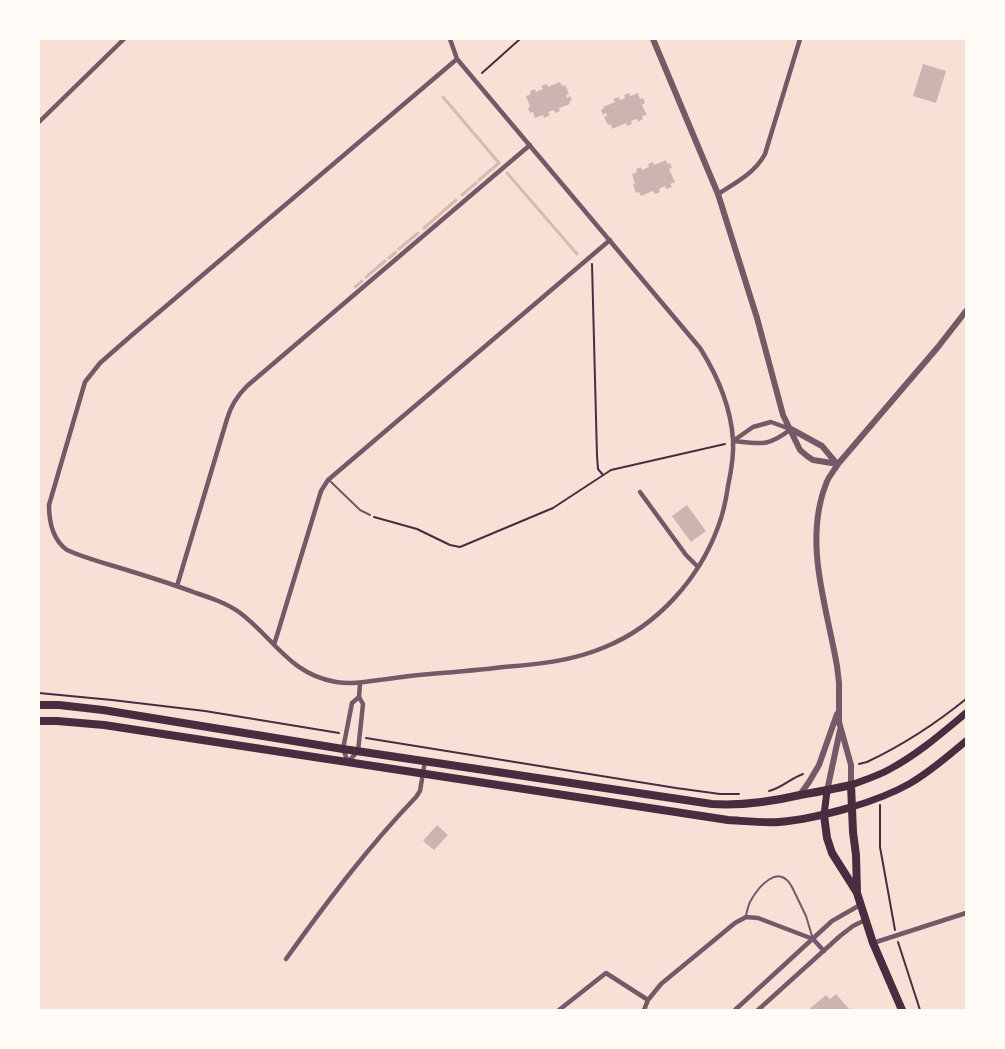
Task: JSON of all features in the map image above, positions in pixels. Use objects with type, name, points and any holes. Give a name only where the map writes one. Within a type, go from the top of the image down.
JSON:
[{"type":"main road","points":[[39,705],[103,710],[343,749],[712,804],[734,805],[762,803],[827,791],[872,778],[891,769],[942,734],[966,713]]},
{"type":"main road","points":[[39,721],[104,725],[728,820],[778,822],[824,815],[878,798],[911,783],[966,741]]},
{"type":"main road","points":[[851,785],[856,893]]},
{"type":"main road","points":[[827,791],[824,815],[827,838],[832,853],[856,893],[873,943],[902,1010]]},
{"type":"street","points":[[39,122],[124,39]]},
{"type":"street","points":[[450,39],[457,59],[688,333],[708,360],[729,413],[733,441],[731,474],[720,520],[711,544],[698,567],[673,600],[626,637],[595,651],[548,663],[408,676],[360,684],[332,681],[298,667],[238,611],[223,603],[63,548],[54,533],[49,505],[86,382],[100,363],[457,59]]},
{"type":"street","points":[[653,39],[718,194],[757,318],[783,415],[800,450],[813,460],[838,464]]},
{"type":"street","points":[[718,194],[748,174],[762,160],[769,144],[800,39]]},
{"type":"street","points":[[177,586],[230,408],[236,398],[247,386],[530,145]]},
{"type":"street","points":[[274,645],[321,491],[328,480],[610,240]]},
{"type":"street","points":[[851,785],[851,765],[840,730],[837,666],[817,561],[816,521],[826,482],[838,464],[966,311]]},
{"type":"street","points":[[733,441],[753,427],[771,422],[791,429],[822,446],[838,464]]},
{"type":"street","points":[[733,441],[766,443],[777,440],[791,429]]},
{"type":"street","points":[[640,492],[686,555],[698,567]]},
{"type":"street","points":[[359,697],[352,703],[343,749],[348,762],[358,751],[363,704],[359,697],[360,684]]},
{"type":"street","points":[[800,796],[819,765],[838,711]]},
{"type":"street","points":[[827,791],[840,730]]},
{"type":"street","points":[[286,959],[353,870],[416,797],[420,791],[426,760]]},
{"type":"street","points":[[735,1010],[832,921],[860,905]]},
{"type":"street","points":[[873,943],[966,913]]},
{"type":"street","points":[[644,1010],[648,1000],[661,984],[735,922],[746,917],[758,918],[813,939],[824,951]]},
{"type":"street","points":[[758,1010],[853,926],[865,920]]},
{"type":"street","points":[[559,1010],[606,973],[648,1000]]},
{"type":"lane","points":[[328,480],[360,510],[370,515]]},
{"type":"lane","points":[[746,917],[749,904],[759,888],[769,879],[784,877],[790,882],[806,916],[813,939]]},
{"type":"path","points":[[482,73],[520,39]]},
{"type":"path","points":[[589,258],[593,267],[597,456],[598,469],[603,475]]},
{"type":"path","points":[[370,515],[417,529],[450,545],[460,547],[553,508],[611,470],[733,441]]},
{"type":"path","points":[[39,693],[206,711],[338,732]]},
{"type":"path","points":[[867,762],[915,737],[966,699]]},
{"type":"path","points":[[371,739],[676,788],[720,794],[741,794]]},
{"type":"path","points":[[767,791],[782,786],[800,774]]},
{"type":"path","points":[[880,804],[880,847],[896,935],[920,1010]]},
{"type":"building","points":[[923,64],[946,71],[936,103],[913,96]]},
{"type":"building","points":[[560,82],[562,86],[565,85],[569,94],[566,95],[567,98],[570,96],[572,100],[570,104],[559,108],[560,111],[555,113],[554,110],[548,112],[550,115],[544,118],[543,115],[535,118],[533,112],[530,113],[526,96],[531,94],[530,91],[535,89],[536,92],[543,89],[541,86],[547,84],[548,87]]},
{"type":"building","points":[[629,93],[630,96],[638,93],[640,99],[643,98],[645,103],[642,105],[647,115],[642,116],[643,119],[638,122],[637,119],[631,121],[632,124],[627,126],[626,123],[612,129],[611,124],[608,125],[604,117],[607,116],[606,113],[603,115],[601,110],[615,102],[613,99],[619,97],[620,100]]},
{"type":"building","points":[[666,160],[672,168],[669,169],[675,182],[670,184],[672,187],[666,189],[665,186],[655,194],[653,191],[641,196],[639,192],[636,193],[632,174],[637,172],[636,169],[641,167],[642,170],[649,167],[648,164],[653,162],[654,165]]},
{"type":"building","points":[[687,505],[706,531],[691,542],[672,516]]},
{"type":"building","points":[[437,825],[448,835],[434,850],[423,841]]},
{"type":"building","points":[[836,994],[850,1010],[808,1010],[826,995],[830,999]]},
{"type":"waterway","points":[[443,97],[499,163],[479,180]]},
{"type":"waterway","points":[[507,173],[577,254]]},
{"type":"waterway","points":[[462,195],[476,183]]},
{"type":"waterway","points":[[424,228],[456,200]]},
{"type":"waterway","points":[[399,249],[418,233]]},
{"type":"waterway","points":[[389,258],[396,252]]},
{"type":"waterway","points":[[366,277],[385,261]]},
{"type":"waterway","points":[[355,287],[362,281]]}]
